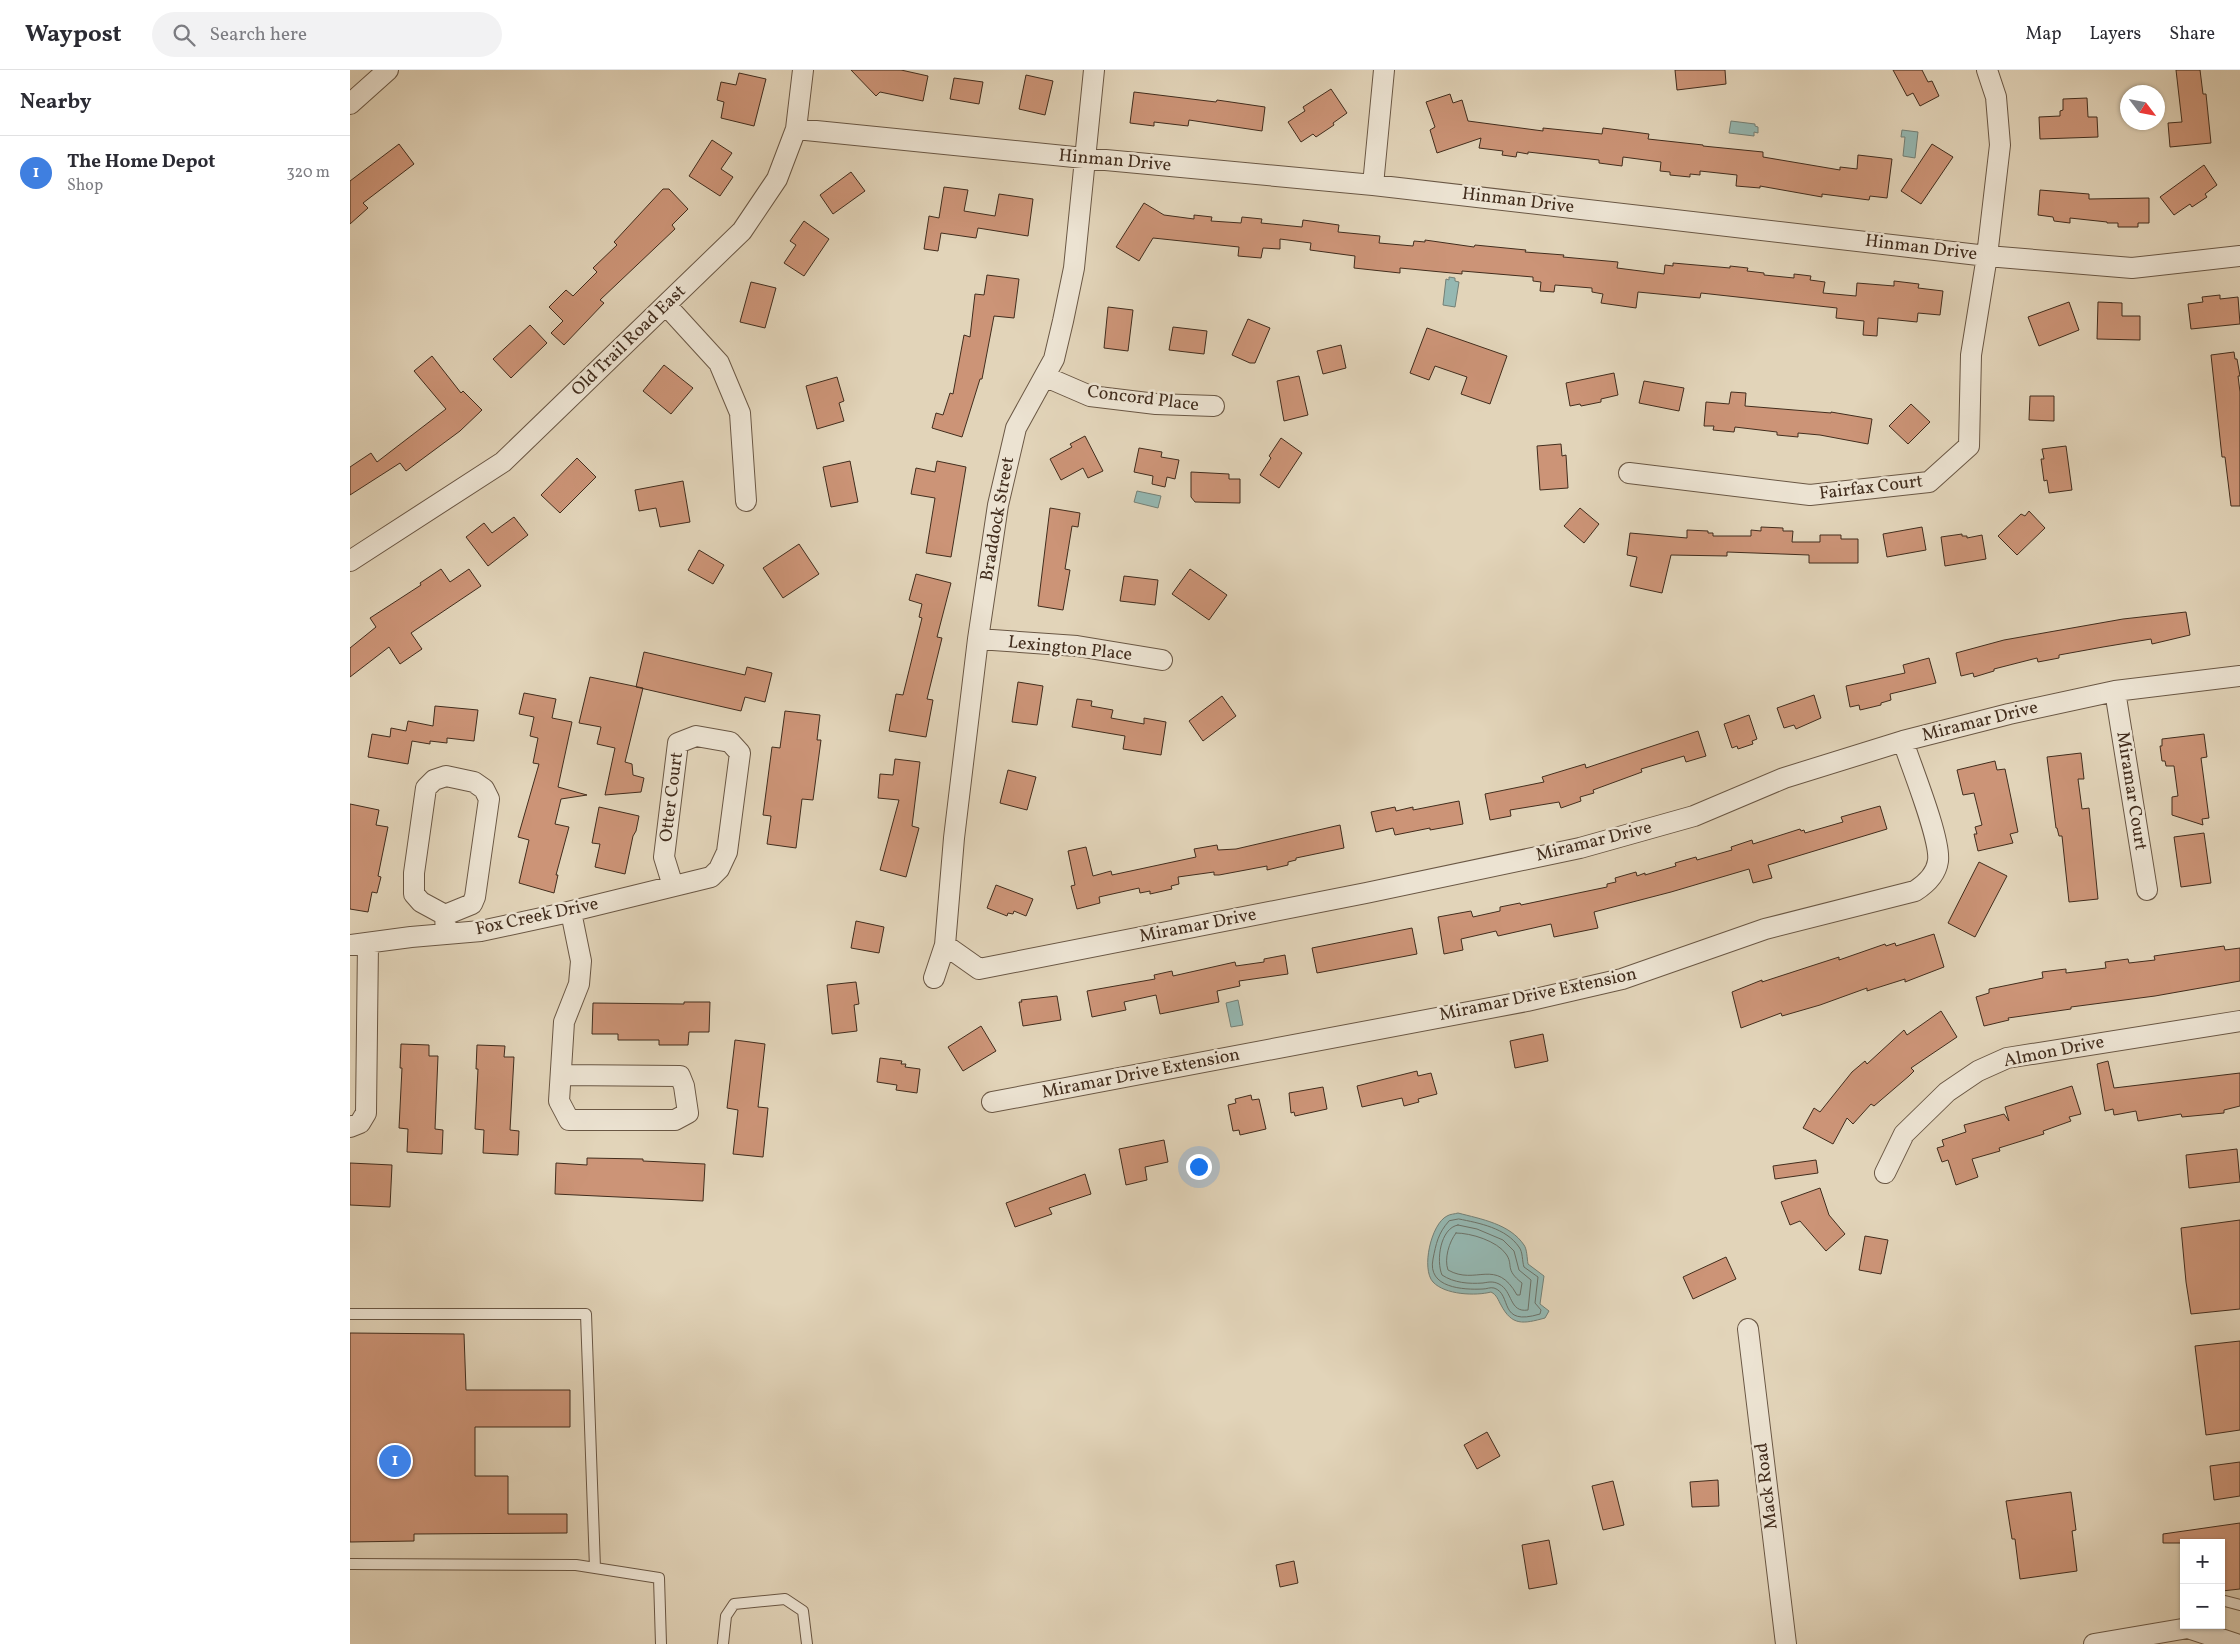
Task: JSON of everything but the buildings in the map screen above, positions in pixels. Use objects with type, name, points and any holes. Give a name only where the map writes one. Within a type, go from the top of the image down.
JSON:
[{"type":"street","points":[[350,104],[388,70]]},
{"type":"street","name":"Old Trail Road East","points":[[350,561],[502,462],[742,231],[777,179],[796,129],[803,70]]},
{"type":"street","name":"Braddock Street","points":[[934,978],[945,945],[954,838],[978,639],[998,505],[1016,428],[1054,359],[1074,268],[1094,70]]},
{"type":"street","points":[[1373,184],[1384,70]]},
{"type":"street","name":"Fairfax Court","points":[[1629,473],[1810,495],[1929,482],[1969,446],[1971,355],[1987,256],[2000,145],[1996,96],[1987,70]]},
{"type":"street","name":"Hinman Drive","points":[[796,129],[1084,158],[1373,184],[1987,256],[2132,268],[2240,256]]},
{"type":"street","points":[[666,305],[719,363],[740,413],[746,501]]},
{"type":"street","name":"Concord Place","points":[[1046,376],[1090,396],[1156,404],[1214,406]]},
{"type":"street","name":"Lexington Place","points":[[978,639],[1077,646],[1162,660]]},
{"type":"street","name":"Miramar Drive","points":[[945,945],[979,969],[1366,893],[1580,848],[1694,816],[1784,778],[1903,741],[2009,714],[2115,691],[2240,676]]},
{"type":"street","name":"Miramar Court","points":[[2115,691],[2147,890]]},
{"type":"street","name":"Otter Court","points":[[673,886],[664,858],[678,742],[696,736],[730,742],[740,753],[726,852],[719,869]]},
{"type":"street","name":"Miramar Drive Extension","points":[[992,1102],[1526,1001],[1622,979],[1765,929],[1916,891],[1927,883],[1936,871],[1938,848],[1903,741]]},
{"type":"street","points":[[446,776],[474,782],[484,789],[490,800],[475,897],[472,904],[446,924],[414,894],[414,873],[426,788],[434,780],[446,776]]},
{"type":"street","name":"Fox Creek Drive","points":[[359,944],[446,924],[481,931],[571,912],[711,877],[719,869]]},
{"type":"street","points":[[561,1075],[680,1076],[684,1086],[688,1113],[675,1120],[569,1120],[559,1101],[564,1022],[579,984],[581,961],[571,912]]},
{"type":"street","points":[[350,1127],[360,1123],[366,1113],[358,1055],[366,980],[359,944]]},
{"type":"street","name":"Almon Drive","points":[[1886,1173],[1904,1134],[1947,1092],[1978,1072],[2007,1058],[2240,1021]]},
{"type":"street","name":"Mack Road","points":[[1748,1329],[1786,1644]]},
{"type":"street","points":[[2094,1644],[2180,1628]]},
{"type":"street","points":[[2196,1629],[2236,1644]]},
{"type":"lane","points":[[350,1314],[586,1314],[595,1568]]},
{"type":"lane","points":[[350,1564],[576,1565],[659,1578],[661,1644]]},
{"type":"lane","points":[[723,1644],[726,1616],[734,1604],[785,1599],[803,1611],[807,1644]]},
{"type":"lane","points":[[2225,1601],[2240,1605]]},
{"type":"water","points":[[1731,121],[1755,124],[1758,127],[1758,133],[1754,132],[1754,136],[1729,133]]},
{"type":"water","points":[[1902,130],[1918,132],[1915,158],[1903,156],[1905,137],[1901,137]]},
{"type":"water","points":[[1449,277],[1455,278],[1455,281],[1459,282],[1455,307],[1443,305],[1446,279],[1449,280]]},
{"type":"water","points":[[1137,491],[1161,496],[1158,508],[1134,502]]},
{"type":"water","points":[[1238,1000],[1243,1025],[1231,1027],[1226,1003]]},
{"type":"water","points":[[1458,1213],[1494,1223],[1518,1238],[1525,1247],[1528,1264],[1544,1276],[1540,1304],[1549,1311],[1545,1318],[1519,1322],[1509,1317],[1496,1296],[1491,1292],[1477,1294],[1453,1292],[1445,1290],[1433,1282],[1428,1267],[1432,1237],[1441,1221],[1448,1215]]},
{"type":"place","name":"The Home Depot","points":[[395,1461]]}]
